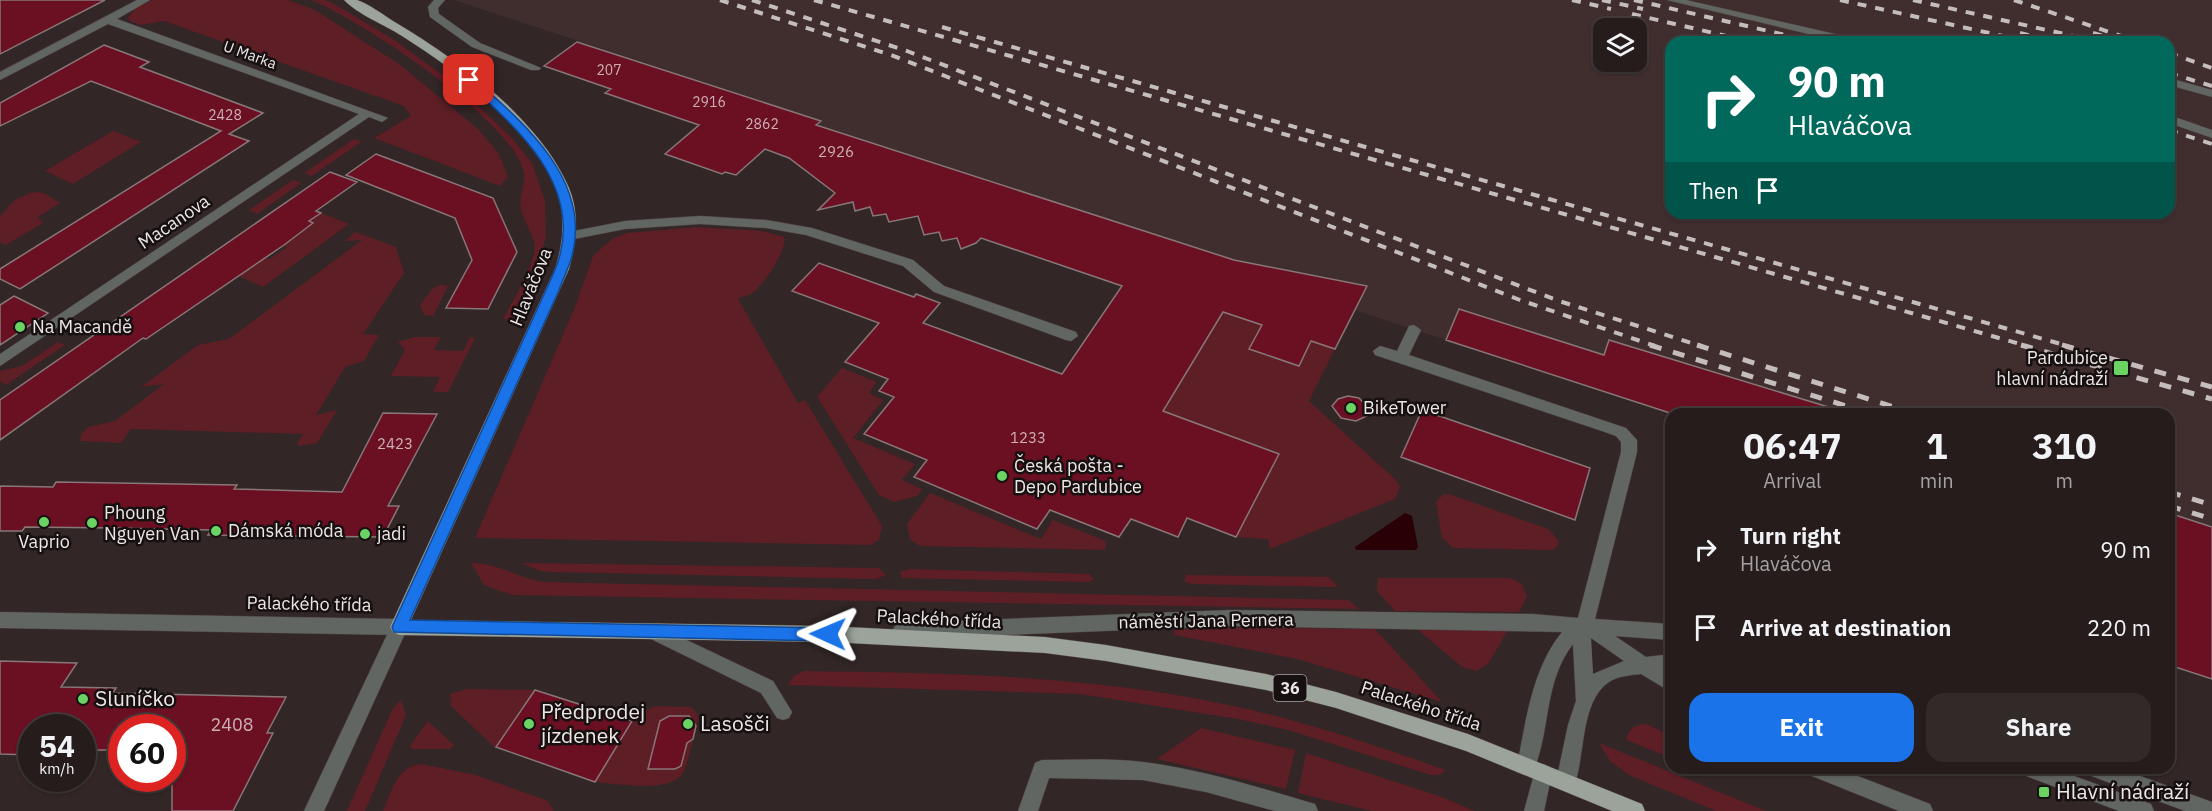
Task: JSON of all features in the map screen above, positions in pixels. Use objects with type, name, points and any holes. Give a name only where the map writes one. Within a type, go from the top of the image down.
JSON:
[{"type":"main road","name":"Hlaváčova","points":[[349,0],[394,26],[441,58],[481,89],[529,136],[549,160],[562,187],[569,218],[566,256],[553,290],[399,627]]},
{"type":"main road","name":"Palackého třída","points":[[399,627],[828,634],[1045,645],[1175,664],[1266,682],[1336,700],[1436,731],[1635,811]]},
{"type":"street","points":[[0,77],[145,0]]},
{"type":"street","points":[[440,0],[433,7],[434,15],[468,41],[535,68]]},
{"type":"street","points":[[1672,0],[1831,36]]},
{"type":"street","name":"U Marka","points":[[108,20],[382,118]]},
{"type":"street","points":[[2175,83],[2212,94]]},
{"type":"street","name":"Macanova","points":[[0,361],[368,113]]},
{"type":"street","points":[[2175,121],[2212,134]]},
{"type":"street","points":[[569,236],[625,225],[700,220],[766,224],[807,231],[908,263],[939,289],[1071,336]]},
{"type":"street","points":[[1401,358],[1414,330]]},
{"type":"street","points":[[1380,351],[1621,432],[1629,440],[1629,452],[1585,625],[1582,658],[1585,702]]},
{"type":"street","name":"náměstí Jana Pernera","points":[[828,634],[1231,618],[1384,619],[1585,625],[1665,632]]},
{"type":"street","name":"Palackého třída","points":[[0,620],[399,627]]},
{"type":"street","points":[[1585,625],[1665,680]]},
{"type":"street","points":[[1534,811],[1534,769],[1554,659],[1564,639],[1575,628],[1585,625]]},
{"type":"street","points":[[314,811],[399,627]]},
{"type":"street","points":[[652,632],[767,687],[783,712]]},
{"type":"street","points":[[1566,782],[1585,702],[1592,686],[1604,676],[1643,665],[1665,663]]},
{"type":"street","points":[[1028,811],[1041,770],[1123,769],[1160,774],[1245,792],[1291,809]]},
{"type":"street","points":[[1829,774],[1923,811]]},
{"type":"street","points":[[2044,774],[2144,811]]},
{"type":"street","points":[[2109,774],[2211,811]]},
{"type":"shaded area","points":[[152,0],[288,0],[315,10],[399,64],[478,129],[499,154],[508,177],[500,186],[374,138],[411,116],[404,106],[164,21],[141,25],[130,21],[128,17],[136,8]]},
{"type":"shaded area","points":[[311,0],[326,0],[341,8],[396,41],[456,85],[512,138],[532,163],[545,201],[546,236],[539,265],[513,320],[503,319],[527,273],[533,257],[534,244],[521,210],[523,169],[511,147],[490,123],[430,72],[363,28]]},
{"type":"shaded area","points":[[454,0],[2212,0],[2212,676],[2175,663],[2175,408],[1665,408],[1665,411],[809,132],[821,121]]},
{"type":"shaded area","points":[[113,131],[141,142],[73,184],[45,171]]},
{"type":"shaded area","points":[[354,139],[361,142],[312,176],[304,173]]},
{"type":"shaded area","points":[[293,180],[301,183],[257,214],[249,210]]},
{"type":"shaded area","points":[[32,192],[44,193],[60,203],[38,217],[43,223],[6,245],[0,242],[0,216],[15,200]]},
{"type":"shaded area","points":[[321,213],[349,224],[263,287],[234,274],[260,256],[270,259],[287,247],[279,243],[312,223],[309,221]]},
{"type":"shaded area","points":[[698,227],[762,231],[784,237],[783,249],[764,280],[751,294],[738,299],[798,403],[805,400],[882,526],[879,540],[871,545],[475,538],[575,307],[593,256],[612,239],[627,233]]},
{"type":"shaded area","points":[[355,232],[396,247],[404,273],[363,334],[379,335],[364,361],[345,367],[316,415],[337,410],[317,443],[299,446],[297,444],[303,434],[131,429],[121,443],[80,441],[81,435],[88,427],[115,421],[164,384],[141,387],[198,345],[229,339],[362,240],[345,241]]},
{"type":"shaded area","points":[[440,285],[458,286],[448,286],[433,316],[424,315],[420,305],[433,288]]},
{"type":"shaded area","points":[[1223,312],[1262,325],[1249,349],[1299,365],[1311,341],[1335,349],[1309,401],[1396,480],[1400,487],[1395,499],[1270,549],[1268,539],[1236,537],[1278,454],[1181,418],[1161,415]]},
{"type":"shaded area","points":[[414,337],[441,337],[434,350],[463,351],[470,337],[475,338],[448,392],[433,392],[440,377],[391,376],[405,350],[398,342]]},
{"type":"shaded area","points":[[58,342],[65,345],[6,385],[0,381],[0,371],[22,366]]},
{"type":"shaded area","points":[[842,368],[877,382],[869,393],[883,400],[853,438],[915,464],[902,480],[922,489],[917,496],[894,502],[879,495],[817,397]]},
{"type":"shaded area","points":[[930,493],[1041,539],[1053,520],[1106,541],[1105,550],[920,546],[910,539],[907,524]]},
{"type":"shaded area","points":[[1444,494],[1548,529],[1559,541],[1557,547],[1552,550],[1453,548],[1442,538],[1436,502]]},
{"type":"shaded area","points":[[1405,513],[1412,516],[1418,547],[1416,550],[1356,550],[1355,547]]},
{"type":"shaded area","points":[[471,563],[501,568],[545,582],[1349,600],[1359,609],[512,595],[484,585]]},
{"type":"shaded area","points":[[522,563],[879,568],[886,575],[876,579],[552,572],[540,571]]},
{"type":"shaded area","points":[[908,569],[1089,574],[1094,579],[1088,582],[902,578],[900,572]]},
{"type":"shaded area","points":[[1186,575],[1329,577],[1338,587],[1191,584],[1184,581]]},
{"type":"shaded area","points":[[1378,578],[1510,578],[1522,584],[1527,597],[1519,612],[1395,611],[1377,591]]},
{"type":"shaded area","points":[[1218,627],[1375,629],[1442,702],[1297,659],[1174,635],[1174,629]]},
{"type":"shaded area","points":[[1417,629],[1508,630],[1488,664],[1476,671],[1462,667]]},
{"type":"shaded area","points":[[804,671],[1019,678],[1073,682],[1180,696],[1287,719],[1446,770],[1439,775],[1431,775],[1288,730],[1238,719],[1080,694],[788,685],[794,676]]},
{"type":"shaded area","points":[[467,689],[534,690],[495,748],[451,706],[450,694]]},
{"type":"shaded area","points":[[401,700],[406,715],[365,811],[347,811],[393,708]]},
{"type":"shaded area","points":[[655,706],[691,707],[697,713],[698,721],[684,771],[678,778],[668,783],[656,785],[594,782],[635,716]]},
{"type":"shaded area","points":[[428,721],[454,745],[450,749],[411,749],[410,746]]},
{"type":"shaded area","points":[[1647,724],[1665,733],[1665,756],[1626,740],[1633,727]]},
{"type":"shaded area","points":[[1201,728],[1295,750],[1286,789],[1157,759]]},
{"type":"shaded area","points":[[1599,743],[1665,770],[1665,774],[1675,774],[1766,811],[1716,811],[1629,775],[1610,761]]},
{"type":"shaded area","points":[[1306,753],[1439,796],[1475,811],[1372,811],[1298,793]]},
{"type":"shaded area","points":[[421,764],[476,775],[548,801],[554,811],[383,811],[400,775],[413,766]]},
{"type":"building","points":[[0,0],[105,0],[0,54]]},
{"type":"building","points":[[577,42],[821,121],[816,125],[1234,260],[1367,286],[1335,349],[1311,341],[1299,366],[1249,349],[1262,325],[1223,312],[1163,411],[1279,454],[1236,537],[1187,518],[1178,537],[1131,519],[1119,537],[1050,510],[1037,529],[914,477],[927,460],[864,434],[894,397],[879,391],[888,379],[845,362],[879,323],[792,291],[819,263],[914,297],[916,294],[940,303],[923,323],[1062,374],[1122,286],[981,238],[976,243],[961,249],[957,238],[942,241],[939,232],[924,235],[918,216],[889,222],[886,214],[873,216],[870,207],[855,211],[853,202],[818,210],[835,193],[789,158],[765,149],[736,175],[725,172],[722,174],[665,154],[699,125],[605,93],[611,89],[544,66]]},
{"type":"building","points":[[104,45],[149,62],[140,67],[263,113],[229,134],[249,141],[20,289],[0,279],[0,269],[221,131],[91,81],[0,126],[0,103]]},
{"type":"building","points":[[376,154],[493,198],[517,252],[488,309],[446,308],[472,260],[455,218],[346,175]]},
{"type":"building","points":[[330,172],[357,182],[316,211],[321,213],[309,221],[313,223],[146,339],[143,338],[0,440],[0,400]]},
{"type":"building","points":[[14,296],[48,313],[0,345],[0,305]]},
{"type":"building","points":[[1459,309],[1604,355],[1609,340],[1832,408],[1665,408],[1665,411],[1446,340]]},
{"type":"building","name":"BikeTower","points":[[1348,396],[1359,398],[1373,413],[1356,421],[1341,418],[1332,406],[1338,399]]},
{"type":"building","points":[[1422,410],[1590,468],[1575,520],[1401,457]]},
{"type":"building","points":[[383,413],[437,414],[388,506],[399,506],[383,537],[208,535],[211,530],[118,528],[25,527],[22,531],[0,531],[0,486],[53,487],[56,482],[237,485],[234,489],[342,492]]},
{"type":"building","points":[[2175,515],[2212,527],[2212,679],[2175,667]]},
{"type":"building","points":[[0,661],[77,663],[61,687],[116,688],[113,693],[286,697],[267,733],[273,733],[233,811],[172,811],[172,792],[186,792],[186,714],[108,714],[108,750],[96,750],[96,714],[18,714],[18,755],[0,754]]},
{"type":"building","points":[[535,690],[632,721],[595,782],[496,747]]},
{"type":"building","points":[[669,716],[689,716],[696,726],[693,739],[687,743],[681,766],[675,769],[648,769],[660,721]]},
{"type":"railway","points":[[720,0],[891,55],[1520,300],[1655,346]]},
{"type":"railway","points":[[752,0],[907,51],[1559,301],[1701,346]]},
{"type":"railway","points":[[814,0],[2027,346]]},
{"type":"railway","points":[[1572,0],[1611,9]]},
{"type":"railway","points":[[1602,0],[1643,9]]},
{"type":"railway","points":[[1634,0],[1790,36]]},
{"type":"railway","points":[[1840,0],[2003,36]]},
{"type":"railway","points":[[1913,0],[2073,36]]},
{"type":"railway","points":[[2014,0],[2121,36]]},
{"type":"railway","points":[[1632,14],[1726,36]]},
{"type":"railway","points":[[942,27],[2068,346]]},
{"type":"railway","points":[[2020,33],[2033,36]]},
{"type":"railway","points":[[2093,33],[2104,36]]},
{"type":"railway","points":[[2175,55],[2212,68]]},
{"type":"railway","points":[[2175,75],[2212,86]]},
{"type":"railway","points":[[2175,132],[2212,144]]},
{"type":"railway","points":[[1650,345],[1853,408]]},
{"type":"railway","points":[[1697,345],[1897,408]]},
{"type":"railway","points":[[2021,345],[2212,399]]},
{"type":"railway","points":[[2062,345],[2212,387]]},
{"type":"railway","points":[[2175,494],[2212,505]]},
{"type":"railway","points":[[2175,508],[2212,519]]},
{"type":"place","name":"Na Macandě","points":[[20,327]]},
{"type":"place","name":"Pardubice hlavní nádraží","points":[[2121,368]]},
{"type":"place","name":"BikeTower","points":[[1351,408]]},
{"type":"place","name":"Česká pošta - Depo Pardubice","points":[[1002,476]]},
{"type":"place","name":"Vaprio","points":[[44,522]]},
{"type":"place","name":"Phoung Nguyen Van","points":[[92,523]]},
{"type":"place","name":"Dámská móda","points":[[216,531]]},
{"type":"place","name":"jadi","points":[[365,534]]},
{"type":"place","name":"Sluníčko","points":[[83,699]]},
{"type":"place","name":"Předprodej jízdenek","points":[[529,724]]},
{"type":"place","name":"Lasošči","points":[[688,724]]},
{"type":"place","name":"Hlavní nádraží","points":[[2044,792]]},
{"type":"route","points":[[469,80],[505,111],[549,160],[566,200],[569,236],[562,270],[399,627],[828,634]]}]
